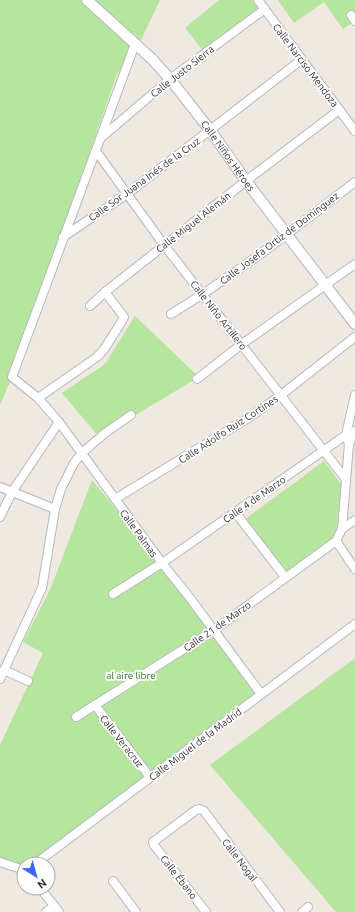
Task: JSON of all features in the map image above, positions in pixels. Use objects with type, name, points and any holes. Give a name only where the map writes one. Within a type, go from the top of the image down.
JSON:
[{"type":"street","name":"Calle Niños Héroes","points":[[87,0],[152,60],[170,79],[355,324]]},
{"type":"street","name":"Calle Narciso Mendoza","points":[[258,0],[355,131]]},
{"type":"street","name":"Calle Justo Sierra","points":[[102,137],[170,79],[265,9]]},
{"type":"street","points":[[63,237],[102,137],[135,44]]},
{"type":"street","name":"Calle Sor Juana Inés de la Cruz","points":[[63,237],[127,194],[301,60]]},
{"type":"street","name":"Calle Miguel Alemán","points":[[90,306],[105,292],[164,245],[339,110]]},
{"type":"street","name":"Calle Niño Artillero","points":[[96,150],[164,245],[204,294],[345,478]]},
{"type":"street","name":"Calle Josefa Ortiz de Domínguez","points":[[171,314],[204,294],[287,235],[355,182]]},
{"type":"street","name":"Calle Palmas","points":[[63,237],[12,377],[38,398],[59,422],[162,563],[262,694]]},
{"type":"street","points":[[197,379],[242,344],[355,264]]},
{"type":"street","points":[[38,398],[97,358],[105,348],[124,317],[105,292]]},
{"type":"street","name":"Calle Adolfo Ruiz Cortines","points":[[115,499],[250,417],[281,395],[355,336]]},
{"type":"street","points":[[349,444],[346,435],[355,395]]},
{"type":"street","points":[[0,679],[42,588],[55,509],[61,489],[74,463],[82,453],[105,433],[131,415]]},
{"type":"street","points":[[0,517],[12,492],[59,422]]},
{"type":"street","points":[[355,431],[349,444],[342,529],[336,541],[355,569]]},
{"type":"street","name":"Calle 4 de Marzo","points":[[113,594],[162,563],[346,435]]},
{"type":"street","points":[[0,487],[55,509]]},
{"type":"street","points":[[235,512],[285,577]]},
{"type":"street","points":[[342,529],[355,520]]},
{"type":"street","name":"Calle 21 de Marzo","points":[[76,717],[214,630],[336,541]]},
{"type":"street","name":"Calle Miguel de la Madrid","points":[[46,856],[355,624]]},
{"type":"street","points":[[4,670],[28,681]]},
{"type":"street","name":"Calle Veracruz","points":[[95,705],[150,777]]},
{"type":"street","name":"Calle Nogal","points":[[153,842],[200,809],[204,811],[280,912]]},
{"type":"street","name":"Calle Ébano","points":[[153,842],[206,912]]},
{"type":"street","points":[[0,862],[16,867]]},
{"type":"street","points":[[113,881],[136,912]]},
{"type":"street","points":[[46,896],[57,909],[46,912]]},
{"type":"green space","points":[[0,0],[87,0],[135,44],[116,77],[12,377],[0,405]]},
{"type":"green space","points":[[93,0],[160,0],[141,40]]},
{"type":"green space","points":[[219,0],[252,0],[259,9],[205,53],[185,28]]},
{"type":"green space","points":[[278,0],[355,0],[355,21],[343,29],[324,2],[294,23]]},
{"type":"green space","points":[[135,316],[199,377],[99,437],[62,393],[105,364]]},
{"type":"green space","points":[[324,461],[342,485],[335,539],[286,577],[244,520]]},
{"type":"green space","name":"al aire libre","points":[[92,480],[167,570],[256,693],[46,856],[16,856],[16,867],[0,862],[0,745],[43,653],[23,642],[50,590]]},
{"type":"green space","points":[[355,658],[355,912],[336,912],[210,765]]}]
